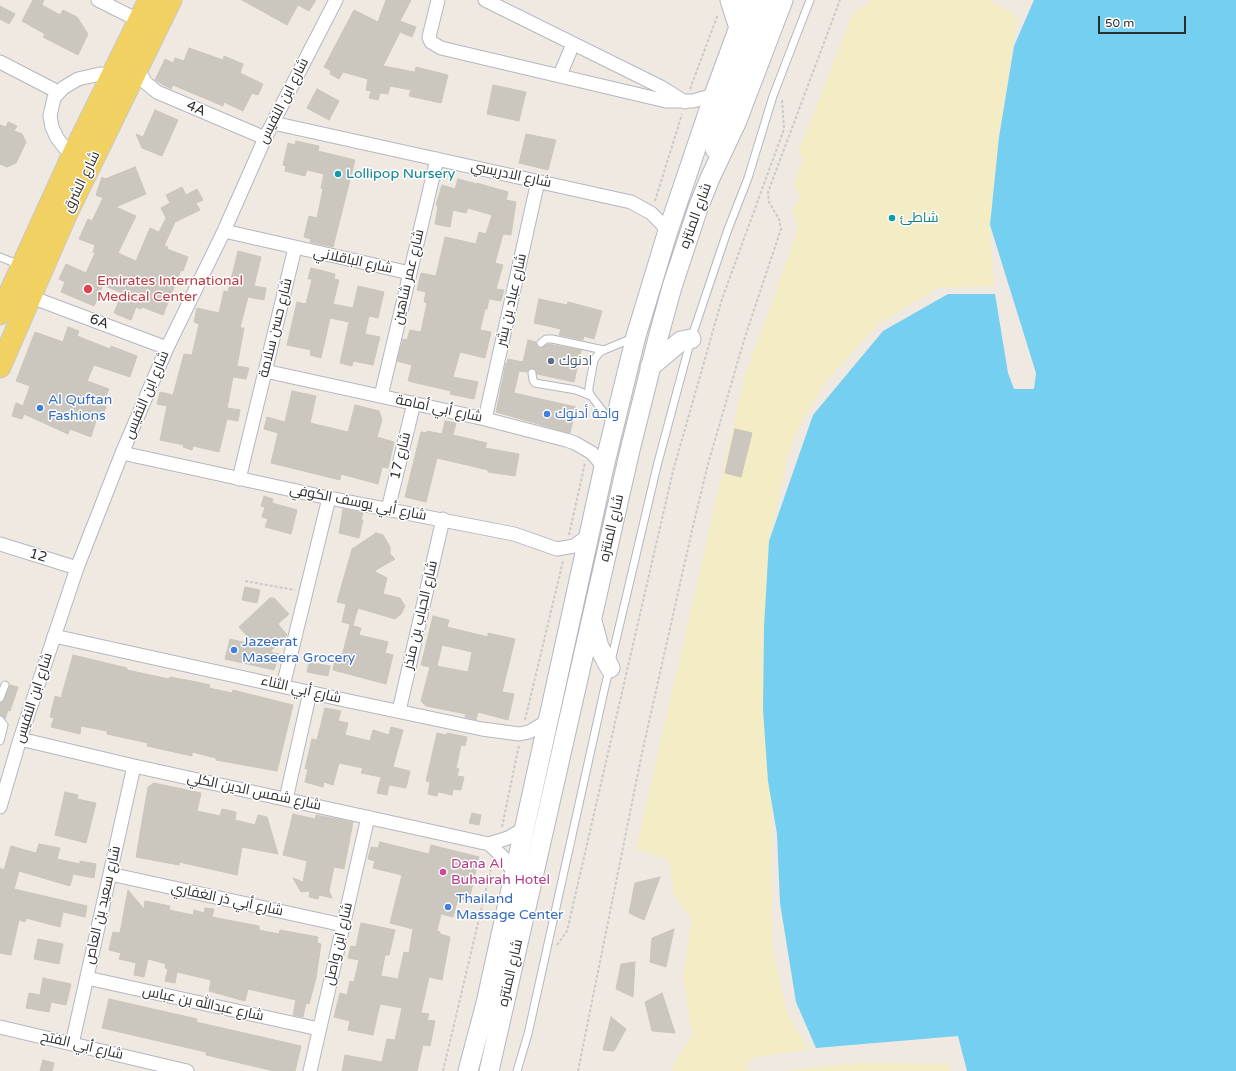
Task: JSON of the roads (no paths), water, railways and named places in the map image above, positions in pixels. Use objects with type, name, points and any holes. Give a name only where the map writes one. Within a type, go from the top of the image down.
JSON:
[{"type":"main road","name":"شارع الشرق","points":[[1,311],[73,154],[149,0]]},
{"type":"main road","name":"شارع الشرق","points":[[0,366],[67,213],[171,0]]},
{"type":"main road","points":[[730,0],[739,28]]},
{"type":"main road","name":"شارع المنتزه","points":[[468,1071],[486,1003],[525,828],[546,722],[604,467],[636,336],[667,234],[714,95],[749,0]]},
{"type":"main road","points":[[710,178],[714,149],[722,121],[765,0]]},
{"type":"main road","name":"شارع المنتزه","points":[[489,1071],[650,367],[674,280],[698,208],[710,178],[736,123],[783,0]]},
{"type":"main road","points":[[650,367],[681,341],[691,339]]},
{"type":"main road","points":[[592,619],[600,646],[610,668]]},
{"type":"main road","points":[[486,1003],[489,1013],[485,1040],[491,1044],[496,1041]]},
{"type":"street","points":[[98,0],[138,20]]},
{"type":"street","name":"شارع ابن النفيس","points":[[0,807],[20,739],[77,568],[122,453],[167,348],[224,231],[265,138],[336,0]]},
{"type":"street","points":[[438,0],[429,37],[435,46],[666,101],[685,102],[700,100],[714,95]]},
{"type":"street","points":[[485,0],[670,92],[685,102]]},
{"type":"street","points":[[560,75],[573,44]]},
{"type":"street","points":[[0,62],[58,92]]},
{"type":"street","name":"4A","points":[[137,68],[146,83],[157,92],[265,138]]},
{"type":"street","points":[[73,154],[60,142],[52,127],[50,116],[52,105],[58,92],[78,79],[89,76],[111,75]]},
{"type":"street","name":"شارع الادريسي","points":[[273,123],[631,202],[652,213],[663,225],[667,234]]},
{"type":"street","name":"شارع عمر شاهين","points":[[381,396],[437,159]]},
{"type":"street","name":"شارع عباد بن بشر","points":[[485,419],[538,181]]},
{"type":"street","points":[[224,231],[296,248]]},
{"type":"street","name":"شارع الباقلاني","points":[[296,248],[410,273]]},
{"type":"street","name":"شارع حسن سلامة","points":[[239,479],[296,248]]},
{"type":"street","name":"6A","points":[[31,297],[167,348]]},
{"type":"street","name":"شارع أبي أمامة","points":[[265,371],[485,419],[566,440],[588,450],[604,467]]},
{"type":"street","name":"شارع 17","points":[[388,509],[414,403]]},
{"type":"street","name":"شارع أبي يوسف الكوفي","points":[[122,453],[329,498],[520,535],[550,547],[566,548],[574,546],[589,535]]},
{"type":"street","points":[[283,686],[329,498]]},
{"type":"street","name":"شارع الحباب بن منذر","points":[[399,711],[443,519]]},
{"type":"street","name":"12","points":[[0,544],[77,568]]},
{"type":"street","name":"شارع أبي الثناء","points":[[54,636],[482,729],[522,733],[538,728],[546,722]]},
{"type":"street","points":[[286,798],[310,692]]},
{"type":"street","name":"شارع شمس الدين الكلي","points":[[20,739],[134,766],[286,798],[494,845]]},
{"type":"street","name":"شارع سعيد بن العاص","points":[[72,1044],[134,766]]},
{"type":"street","name":"شارع ابن واصل","points":[[310,1071],[368,817]]},
{"type":"street","points":[[515,874],[494,845],[525,828]]},
{"type":"street","name":"شارع أبي ذر الغفاري","points":[[110,874],[344,925]]},
{"type":"street","name":"شارع عبدالله بن عباس","points":[[87,978],[319,1029]]},
{"type":"street","name":"شارع أبي الفتح","points":[[0,1027],[186,1071]]},
{"type":"lane","points":[[517,1071],[526,1040],[657,466],[691,339],[720,252],[748,178],[773,96],[810,0]]},
{"type":"lane","points":[[0,257],[22,266]]},
{"type":"lane","points":[[591,396],[589,387],[594,360],[599,353],[636,336]]},
{"type":"lane","points":[[541,343],[546,339],[552,339],[604,350]]},
{"type":"lane","points":[[532,373],[532,380],[535,382],[576,390],[591,396],[608,416],[614,427]]},
{"type":"lane","points":[[0,698],[5,685]]},
{"type":"lane","points":[[0,720],[4,729],[0,741]]},
{"type":"water","points":[[1034,0],[1236,0],[1236,1071],[967,1071],[958,1036],[816,1048],[796,1002],[780,903],[777,834],[768,781],[763,710],[764,627],[769,541],[813,415],[883,331],[948,294],[995,294],[1008,373],[1014,389],[1034,389],[1036,373],[990,225],[999,137],[1014,46]]},
{"type":"place","name":"Lollipop Nursery","points":[[338,174]]},
{"type":"place","name":"شاطئ","points":[[892,218]]},
{"type":"place","name":"Emirates International Medical Center","points":[[88,289]]},
{"type":"place","name":"ادنوك","points":[[551,361]]},
{"type":"place","name":"Al Quftan Fashions","points":[[40,408]]},
{"type":"place","name":"واحة أدنوك","points":[[547,414]]},
{"type":"place","name":"Jazeerat Maseera Grocery","points":[[234,650]]},
{"type":"place","name":"Dana Al Buhairah Hotel","points":[[443,872]]},
{"type":"place","name":"Thailand Massage Center","points":[[448,907]]}]
